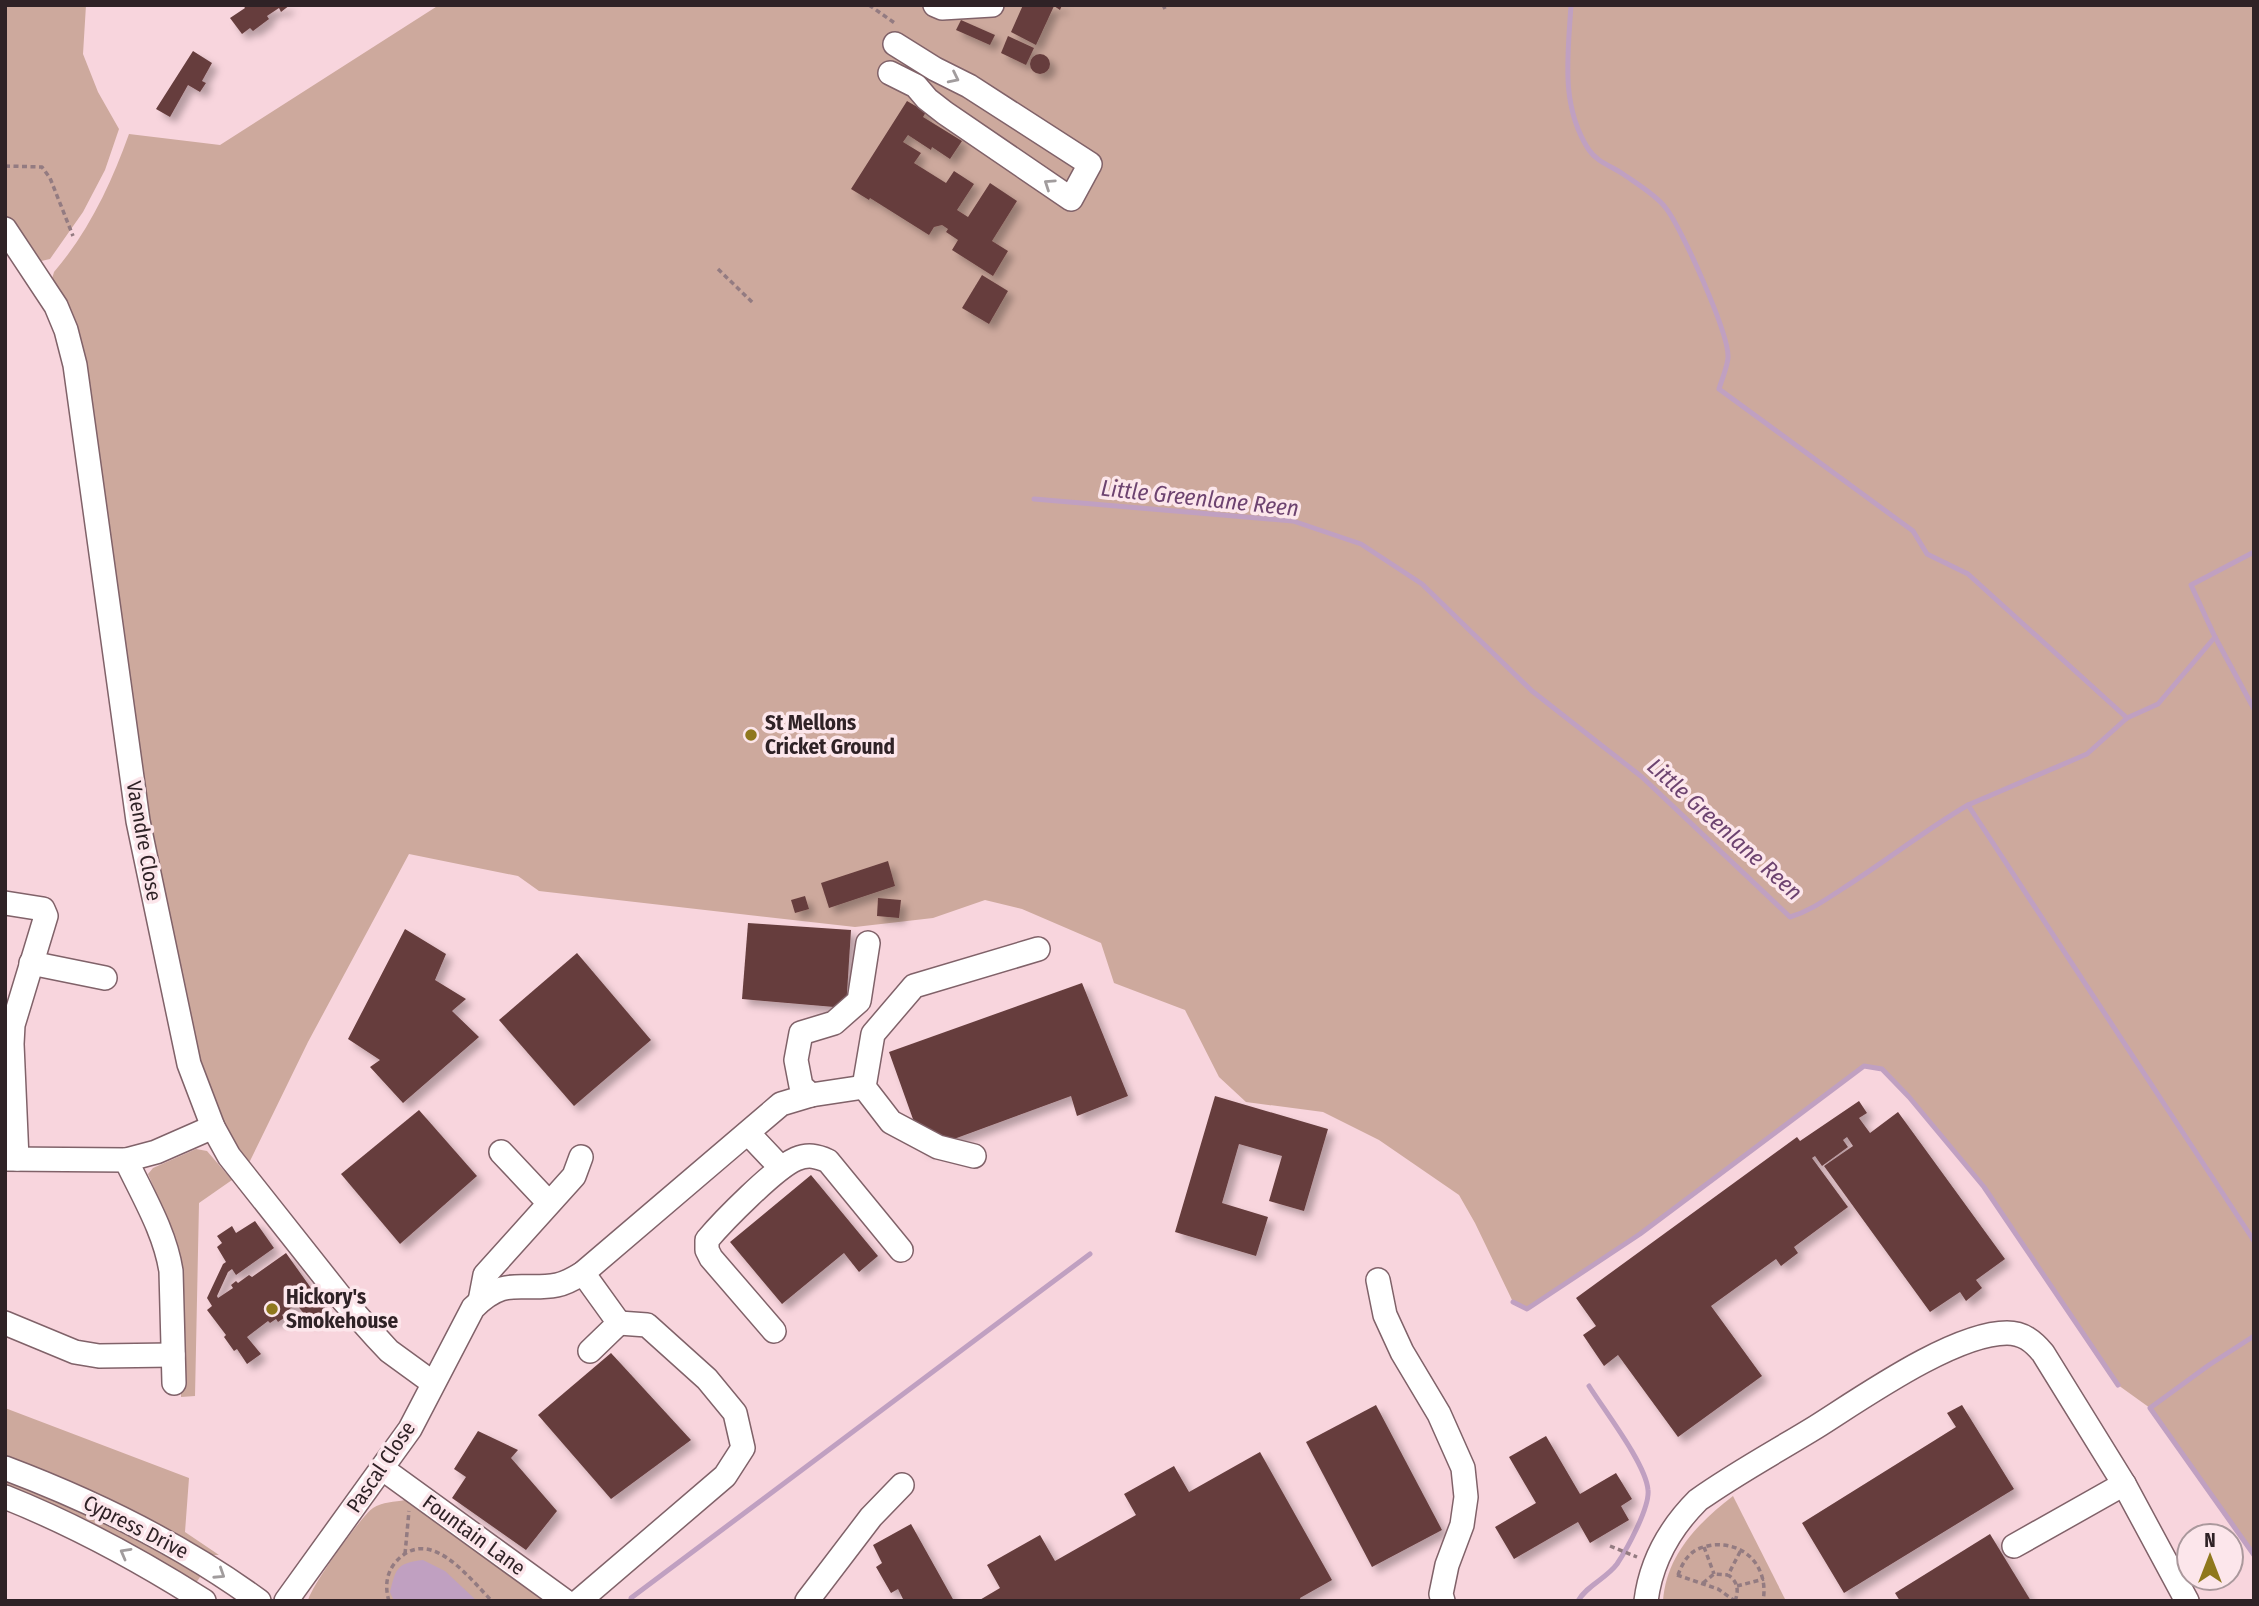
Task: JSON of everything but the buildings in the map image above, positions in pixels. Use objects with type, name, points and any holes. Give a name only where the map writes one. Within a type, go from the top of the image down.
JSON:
[{"type":"street","points":[[935,5],[943,8],[992,5]]},
{"type":"street","points":[[890,74],[916,86],[945,113],[1071,199],[1090,164],[969,86],[935,69],[896,35]]},
{"type":"street","name":"Vaendre Close","points":[[5,229],[56,306],[66,330],[75,365],[138,821],[189,1064],[213,1127],[229,1156],[343,1300],[389,1351],[433,1383]]},
{"type":"street","points":[[5,902],[43,909],[46,916],[9,1024],[12,1044],[11,1159],[126,1160],[156,1152],[213,1127]]},
{"type":"street","points":[[811,1095],[801,1086],[796,1060],[801,1033],[834,1023],[859,1001],[869,943]]},
{"type":"street","points":[[974,1156],[938,1147],[891,1122],[864,1087],[873,1034],[914,986],[1038,949]]},
{"type":"street","points":[[31,963],[105,978]]},
{"type":"street","points":[[480,1301],[500,1288],[560,1284],[583,1273],[780,1104],[811,1095],[864,1087]]},
{"type":"street","points":[[748,1133],[781,1168]]},
{"type":"street","points":[[501,1152],[549,1203]]},
{"type":"street","points":[[775,1331],[710,1258],[707,1240],[781,1168],[798,1158],[815,1155],[828,1161],[901,1250]]},
{"type":"street","name":"Pascal Close","points":[[286,1601],[410,1429],[473,1308],[480,1301],[485,1275],[574,1176],[581,1157]]},
{"type":"street","points":[[126,1160],[164,1240],[168,1255],[171,1271],[174,1383]]},
{"type":"street","points":[[583,1273],[619,1323]]},
{"type":"street","points":[[1378,1280],[1385,1315],[1402,1352],[1439,1414],[1463,1468],[1466,1497],[1462,1525],[1447,1565],[1441,1594],[1443,1601]]},
{"type":"street","points":[[5,1323],[75,1352],[99,1356],[173,1355]]},
{"type":"street","points":[[579,1601],[725,1476],[743,1448],[735,1413],[707,1379],[647,1325],[619,1323],[590,1351]]},
{"type":"street","points":[[1646,1601],[1651,1576],[1667,1538],[1683,1515],[1699,1500],[1921,1363],[1956,1347],[2006,1333],[2022,1335],[2034,1342],[2043,1353],[2124,1484],[2187,1601]]},
{"type":"street","name":"Cypress Drive","points":[[5,1468],[51,1485],[150,1533],[198,1560],[259,1601]]},
{"type":"street","name":"Fountain Lane","points":[[383,1469],[565,1601]]},
{"type":"street","points":[[2014,1546],[2124,1484]]},
{"type":"street","points":[[807,1601],[871,1517],[902,1485]]},
{"type":"street","name":"Cypress Drive","points":[[5,1497],[41,1511],[116,1549],[204,1601]]},
{"type":"path","points":[[869,5],[896,35]]},
{"type":"path","points":[[5,166],[42,167],[50,178],[73,236]]},
{"type":"path","points":[[718,269],[754,303]]},
{"type":"path","points":[[405,1554],[411,1490]]},
{"type":"path","points":[[1678,1575],[1694,1551],[1704,1547],[1717,1545],[1741,1550],[1754,1560],[1764,1579],[1763,1601]]},
{"type":"path","points":[[1610,1546],[1641,1558]]},
{"type":"path","points":[[1704,1547],[1714,1574]]},
{"type":"path","points":[[389,1601],[386,1587],[388,1574],[394,1565],[405,1554],[429,1549],[440,1552],[492,1601]]},
{"type":"path","points":[[1728,1575],[1741,1550]]},
{"type":"path","points":[[1668,1574],[1718,1589],[1735,1601],[1737,1586],[1728,1575],[1714,1574],[1703,1583]]},
{"type":"path","points":[[1737,1586],[1764,1579]]},
{"type":"shaded area","points":[[5,5],[86,5],[83,54],[98,92],[119,129],[105,170],[83,212],[50,259],[37,262],[13,231],[5,214]]},
{"type":"shaded area","points":[[439,5],[2254,5],[2254,1555],[2245,1542],[2245,1522],[2231,1522],[2150,1408],[2118,1385],[1984,1187],[1909,1097],[1882,1069],[1864,1066],[1640,1234],[1527,1309],[1513,1302],[1459,1195],[1379,1140],[1323,1112],[1246,1102],[1219,1077],[1185,1010],[1114,983],[1101,943],[1022,909],[985,900],[933,918],[855,927],[539,891],[518,876],[409,854],[308,1042],[249,1163],[229,1137],[196,1061],[158,885],[52,279],[98,206],[129,134],[220,145]]},
{"type":"shaded area","points":[[196,1149],[207,1151],[232,1180],[199,1203],[195,1396],[181,1397],[180,1277],[152,1196],[157,1195],[148,1174],[153,1168]]},
{"type":"shaded area","points":[[5,1408],[189,1478],[185,1532],[219,1555],[211,1555],[84,1489],[5,1457]]},
{"type":"shaded area","points":[[5,1478],[130,1533],[202,1574],[196,1583],[5,1487]]},
{"type":"shaded area","points":[[1733,1496],[1786,1601],[1663,1601],[1670,1569],[1686,1541],[1708,1517]]},
{"type":"shaded area","points":[[405,1500],[431,1515],[545,1601],[308,1601],[326,1568],[367,1514],[380,1504]]},
{"type":"shaded area","points":[[423,1560],[445,1571],[477,1601],[394,1601],[390,1592],[396,1572],[403,1565]]},
{"type":"waterway","points":[[1571,5],[1568,80],[1580,133],[1596,158],[1623,174],[1661,203],[1682,236],[1703,281],[1727,346],[1728,358],[1719,389],[1913,531],[1927,554],[1968,574],[2127,718]]},
{"type":"waterway","name":"Little Greenlane Reen","points":[[1034,499],[1293,521],[1361,544],[1422,584],[1532,691],[1642,777],[1790,917],[1804,912],[1858,879],[1968,805],[2254,1241]]},
{"type":"waterway","points":[[2254,552],[2191,585],[2215,637],[2254,709]]},
{"type":"waterway","points":[[1968,805],[2087,754],[2127,718],[2158,704],[2215,637]]},
{"type":"waterway","points":[[1513,1302],[1527,1309],[1640,1234],[1864,1066],[1882,1069],[1909,1097],[1984,1187],[2118,1385]]},
{"type":"waterway","points":[[631,1601],[631,1598],[1090,1254]]},
{"type":"waterway","name":"Little Greenlane Reen","points":[[2254,1336],[2150,1408],[2254,1555]]},
{"type":"waterway","points":[[1578,1601],[1617,1564],[1637,1528],[1648,1497],[1646,1479],[1640,1466],[1589,1386]]},
{"type":"place","name":"St Mellons Cricket Ground","points":[[751,735]]},
{"type":"place","name":"Hickory's Smokehouse","points":[[272,1309]]}]
